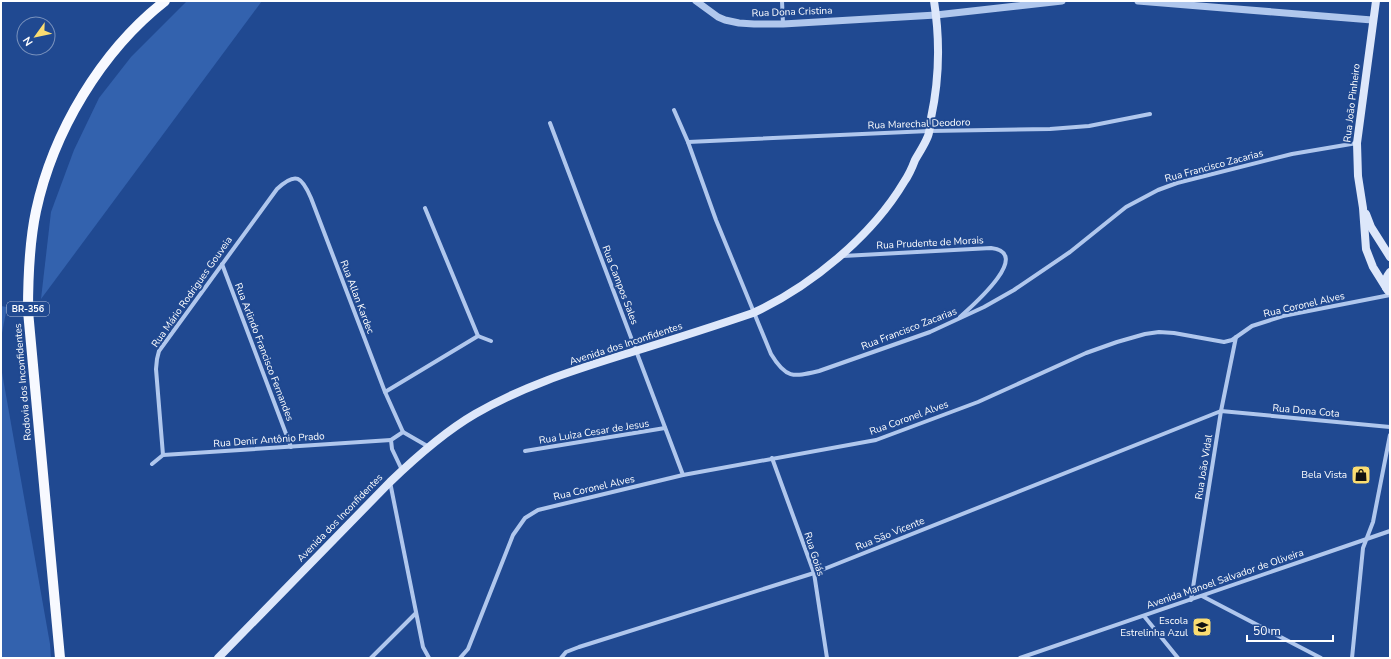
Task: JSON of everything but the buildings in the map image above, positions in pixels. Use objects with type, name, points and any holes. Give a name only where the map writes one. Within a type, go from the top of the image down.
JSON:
[{"type":"main road","name":"Rodovia dos Inconfidentes","points":[[60,658],[28,311],[28,277],[36,213],[56,147],[68,121],[89,85],[115,50],[140,23],[165,1]]},
{"type":"main road","name":"Avenida dos Inconfidentes","points":[[218,658],[402,470],[445,434],[507,396],[553,377],[753,314],[795,291],[859,238],[879,217],[904,182],[928,136],[935,102],[938,60],[934,1]]},
{"type":"main road","name":"Rua João Pinheiro","points":[[1363,208],[1358,176],[1357,143],[1372,20],[1376,1]]},
{"type":"main road","points":[[1363,208],[1371,227],[1390,257]]},
{"type":"main road","points":[[1363,208],[1366,249],[1389,294]]},
{"type":"main road","points":[[1389,294],[1385,282],[1386,277],[1390,272]]},
{"type":"street","name":"Rua Dona Cristina","points":[[696,1],[718,17],[731,22],[754,24],[783,24],[936,15],[1062,1]]},
{"type":"street","points":[[782,1],[783,24]]},
{"type":"street","points":[[1138,1],[1372,20]]},
{"type":"street","name":"Rua Francisco Zacarias","points":[[674,110],[688,142],[716,220],[770,354],[777,365],[785,372],[793,375],[802,375],[819,371],[930,332],[984,307],[1014,290],[1070,252],[1126,207],[1148,195],[1177,183],[1292,154],[1357,143]]},
{"type":"street","name":"Rua Marechal Deodoro","points":[[688,142],[929,131],[1050,130],[1089,126],[1150,114]]},
{"type":"street","name":"Rua Campos Sales","points":[[550,123],[682,475]]},
{"type":"street","name":"Rua Allan Kardec","points":[[288,180],[297,178],[301,180],[305,186],[385,392],[404,432]]},
{"type":"street","name":"Rua Mário Rodrigues Gouveia","points":[[163,455],[156,369],[159,351],[277,189],[288,180]]},
{"type":"street","points":[[425,208],[478,336],[491,341]]},
{"type":"street","name":"Rua Prudente de Morais","points":[[839,256],[991,248],[1003,251],[1006,256],[1006,260],[998,277],[986,292],[955,321]]},
{"type":"street","name":"Rua Arlindo Francisco Fernandes","points":[[222,264],[291,447]]},
{"type":"street","name":"Rua Coronel Alves","points":[[460,658],[468,649],[513,535],[525,518],[538,510],[682,475],[876,440],[978,402],[1086,353],[1145,334],[1159,332],[1174,333],[1220,342],[1229,341],[1252,326],[1283,316],[1389,294]]},
{"type":"street","points":[[385,392],[478,336]]},
{"type":"street","name":"Rua João Vidal","points":[[1191,600],[1221,411],[1236,337]]},
{"type":"street","name":"Rua Dona Cota","points":[[1221,411],[1390,427]]},
{"type":"street","name":"Rua São Vicente","points":[[561,658],[566,652],[579,647],[814,573],[1221,411]]},
{"type":"street","name":"Rua Luiza Cesar de Jesus","points":[[525,451],[665,428]]},
{"type":"street","points":[[402,470],[392,449],[391,440],[404,432],[430,447]]},
{"type":"street","points":[[1352,658],[1363,548],[1373,522],[1390,436]]},
{"type":"street","name":"Rua Denir Antônio Prado","points":[[163,455],[391,440]]},
{"type":"street","points":[[152,464],[163,455]]},
{"type":"street","name":"Rua Goiás","points":[[772,458],[814,573],[827,658]]},
{"type":"street","points":[[390,482],[423,647],[429,658]]},
{"type":"street","name":"Avenida Manoel Salvador de Oliveira","points":[[1020,658],[1390,532]]},
{"type":"street","points":[[1202,596],[1321,658]]},
{"type":"street","points":[[371,658],[416,613]]},
{"type":"street","points":[[1144,616],[1178,658]]},
{"type":"shaded area","points":[[187,1],[262,1],[41,299],[51,212],[74,150],[99,98],[131,57]]},
{"type":"shaded area","points":[[1,306],[7,307],[1,338]]},
{"type":"shaded area","points":[[1,367],[50,644],[51,658],[1,658]]},
{"type":"place","name":"Bela Vista","points":[[1361,475]]},
{"type":"place","name":"Escola Estrelinha Azul","points":[[1202,627]]}]
